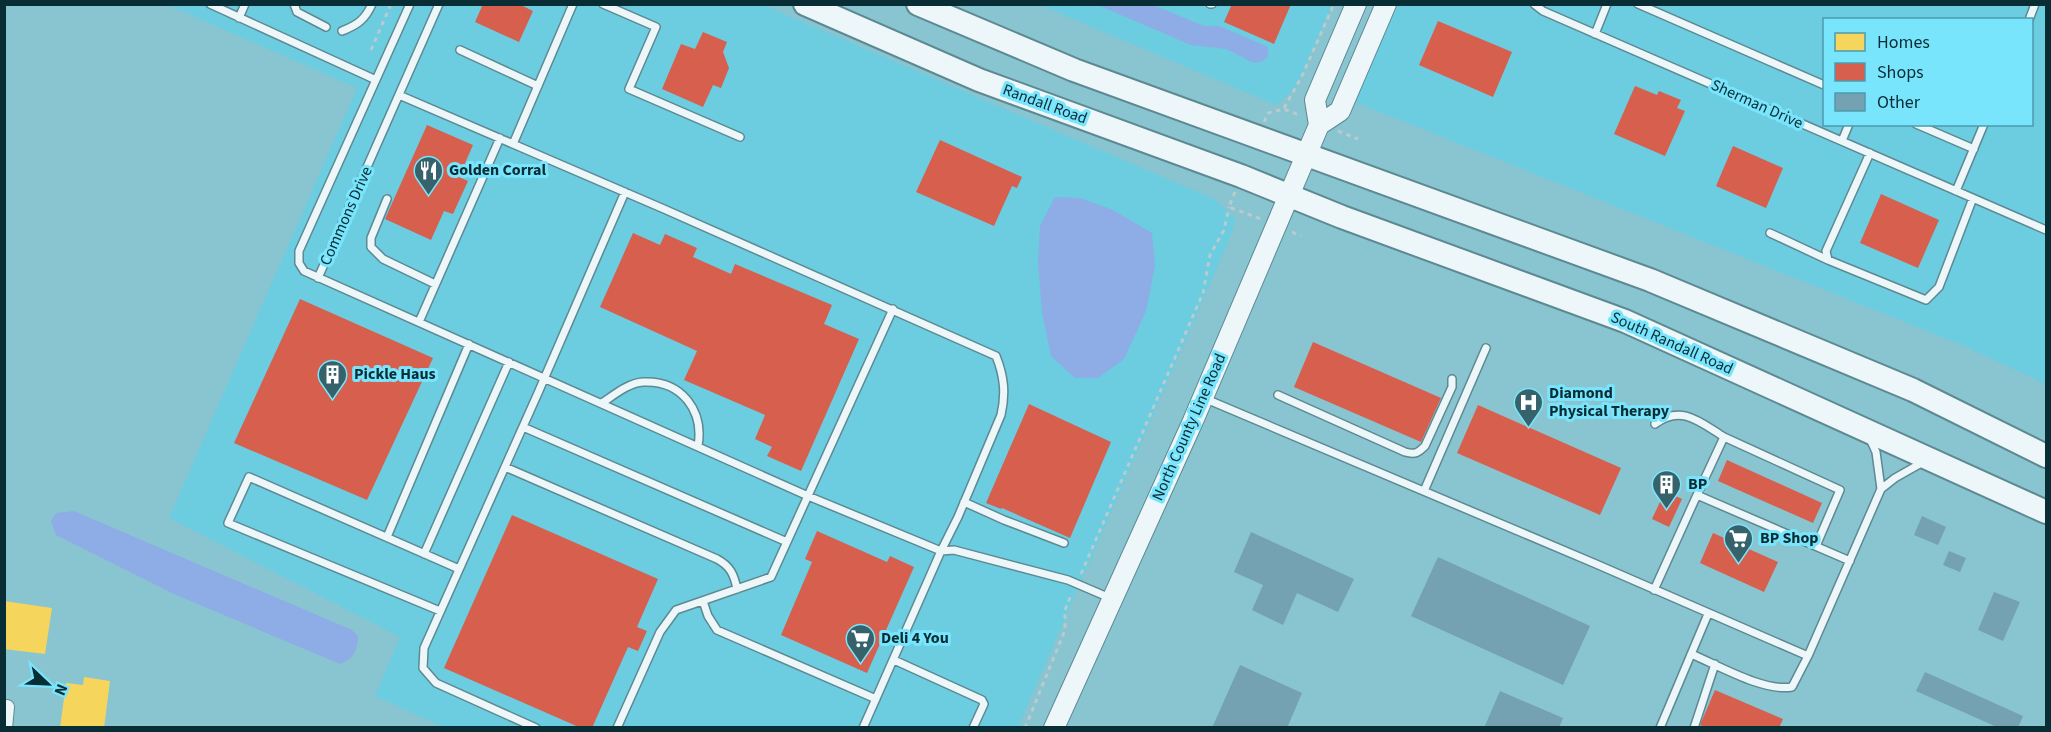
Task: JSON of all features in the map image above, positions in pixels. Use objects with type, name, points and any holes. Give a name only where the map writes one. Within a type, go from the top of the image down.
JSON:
[{"type":"main road","name":"Randall Road","points":[[805,4],[979,80],[1230,172],[1288,196]]},
{"type":"main road","points":[[918,4],[1074,70],[1650,280],[1913,390],[2046,456]]},
{"type":"main road","name":"South Randall Road","points":[[1288,196],[1624,321],[2046,512]]},
{"type":"street","name":"North County Line Road","points":[[1319,125],[1315,100],[1356,4]]},
{"type":"street","name":"North County Line Road","points":[[1054,728],[1203,398],[1319,125],[1340,111],[1386,4]]},
{"type":"street","points":[[5,728],[7,707]]},
{"type":"lane","points":[[210,4],[376,80]]},
{"type":"lane","points":[[239,18],[245,4]]},
{"type":"lane","points":[[294,4],[297,12],[326,27]]},
{"type":"lane","points":[[342,31],[358,25],[367,15],[372,4]]},
{"type":"lane","name":"Commons Drive","points":[[410,4],[299,251],[301,268],[318,278],[439,4]]},
{"type":"lane","points":[[513,144],[573,4]]},
{"type":"lane","points":[[603,4],[656,27],[629,89],[740,137]]},
{"type":"lane","name":"Sherman Drive","points":[[1534,4],[1542,11],[2046,230]]},
{"type":"lane","points":[[1595,34],[1607,4]]},
{"type":"lane","points":[[1638,4],[1823,85]]},
{"type":"lane","points":[[460,50],[538,86]]},
{"type":"lane","points":[[399,95],[987,350],[996,356],[1003,373],[1005,398],[1001,415],[863,728]]},
{"type":"lane","points":[[1842,141],[1848,126]]},
{"type":"lane","points":[[1921,126],[1974,149]]},
{"type":"lane","points":[[1956,191],[1983,126]]},
{"type":"lane","points":[[419,322],[500,138]]},
{"type":"lane","points":[[1828,260],[1826,251],[1870,153]]},
{"type":"lane","points":[[536,728],[436,683],[423,668],[424,648],[545,378],[625,192]]},
{"type":"lane","points":[[1770,233],[1828,260],[1926,300],[1939,287],[1973,198]]},
{"type":"lane","points":[[387,199],[371,238],[371,247],[383,259],[435,284]]},
{"type":"lane","points":[[318,278],[808,496],[941,551],[954,550],[1077,583],[1112,599]]},
{"type":"lane","points":[[617,728],[660,632],[676,610],[771,577],[892,309]]},
{"type":"lane","points":[[387,537],[469,344]]},
{"type":"lane","points":[[1424,491],[1486,348]]},
{"type":"lane","points":[[424,554],[509,362]]},
{"type":"lane","points":[[1278,395],[1413,454],[1419,453],[1425,446],[1452,387],[1452,379]]},
{"type":"lane","points":[[602,403],[617,392],[642,382],[659,383],[687,399],[694,408],[699,429],[698,446]]},
{"type":"lane","points":[[1203,398],[1808,656]]},
{"type":"lane","points":[[1655,424],[1674,413],[1683,414],[1724,437],[1840,489],[1816,546]]},
{"type":"lane","points":[[523,427],[787,542]]},
{"type":"lane","points":[[1866,429],[1876,452],[1881,489]]},
{"type":"lane","points":[[1654,590],[1724,437]]},
{"type":"lane","points":[[1691,654],[1755,681],[1780,689],[1792,687],[1808,656],[1881,489],[1895,478],[1929,459]]},
{"type":"lane","points":[[505,467],[717,558],[726,564],[734,575],[737,589]]},
{"type":"lane","points":[[440,611],[228,523],[249,477],[459,569]]},
{"type":"lane","points":[[1697,495],[1850,561]]},
{"type":"lane","points":[[964,502],[1064,543]]},
{"type":"lane","points":[[703,601],[708,616],[717,630],[876,699]]},
{"type":"lane","points":[[1660,728],[1708,614]]},
{"type":"lane","points":[[894,660],[982,700],[984,704],[974,728]]},
{"type":"lane","points":[[1694,728],[1715,664]]},
{"type":"path","points":[[371,50],[391,4]]},
{"type":"path","points":[[1284,109],[1302,76],[1334,4]]},
{"type":"path","points":[[1025,728],[1065,630],[1065,610],[1203,293],[1210,255],[1224,230],[1229,207]]},
{"type":"shaded area","points":[[168,5],[763,5],[1214,199],[1236,219],[1229,240],[1018,727],[446,728],[375,696],[400,637],[169,518],[357,88]]},
{"type":"shaded area","points":[[1040,5],[1332,5],[1296,88],[1276,105]]},
{"type":"shaded area","points":[[1098,5],[1153,5],[1204,26],[1219,26],[1268,47],[1268,57],[1254,63],[1226,49],[1191,45]]},
{"type":"shaded area","points":[[1397,5],[2046,5],[2046,384],[1957,343],[1355,102]]},
{"type":"shaded area","points":[[1055,197],[1080,198],[1113,210],[1152,233],[1155,266],[1146,311],[1124,359],[1098,378],[1075,378],[1051,356],[1042,312],[1038,262],[1040,226]]},
{"type":"shaded area","points":[[74,511],[352,630],[358,636],[354,654],[340,664],[174,594],[56,535],[51,521],[56,513]]},
{"type":"building: Homes","points":[[4,601],[52,608],[45,654],[4,649]]},
{"type":"building: Homes","points":[[84,677],[110,681],[104,728],[60,728],[66,683],[83,685]]},
{"type":"building: Shops","points":[[483,4],[519,4],[533,11],[519,42],[475,22]]},
{"type":"building: Shops","points":[[1232,4],[1291,4],[1274,44],[1224,22]]},
{"type":"building: Shops","points":[[1438,21],[1512,52],[1493,97],[1419,65]]},
{"type":"building: Shops","points":[[703,32],[727,42],[723,52],[729,68],[721,88],[713,85],[703,107],[662,89],[681,44],[695,49]]},
{"type":"building: Shops","points":[[1635,86],[1657,95],[1659,91],[1681,100],[1677,108],[1685,111],[1665,156],[1614,134]]},
{"type":"building: Shops","name":"Golden Corral","points":[[427,125],[473,145],[459,177],[468,181],[453,214],[444,211],[431,240],[385,219]]},
{"type":"building: Shops","points":[[940,140],[1022,177],[1017,188],[1012,186],[994,226],[916,192]]},
{"type":"building: Shops","points":[[1733,146],[1783,168],[1766,208],[1716,186]]},
{"type":"building: Shops","points":[[1881,194],[1939,220],[1918,268],[1860,243]]},
{"type":"building: Shops","points":[[633,233],[660,245],[665,234],[697,248],[693,257],[731,274],[735,264],[832,305],[824,324],[859,339],[801,471],[767,456],[772,447],[755,439],[765,415],[684,380],[697,351],[600,307]]},
{"type":"building: Shops","name":"Pickle Haus","points":[[300,299],[433,358],[367,500],[234,443]]},
{"type":"building: Shops","points":[[1313,342],[1441,398],[1421,442],[1294,387]]},
{"type":"building: Shops","points":[[1029,404],[1111,442],[1070,538],[986,503]]},
{"type":"building: Shops","points":[[1478,405],[1621,468],[1600,515],[1457,453]]},
{"type":"building: Shops","name":"BP","points":[[1727,460],[1822,503],[1813,523],[1718,481]]},
{"type":"building: Shops","name":"BP","points":[[1665,491],[1682,499],[1669,527],[1652,519]]},
{"type":"building: Shops","points":[[512,515],[658,579],[637,627],[647,631],[638,651],[628,647],[592,728],[581,728],[444,668]]},
{"type":"building: Shops","points":[[817,531],[887,562],[890,556],[914,567],[867,673],[781,635],[812,562],[805,559]]},
{"type":"building: Shops","name":"BP Shop","points":[[1713,533],[1778,562],[1764,592],[1700,563]]},
{"type":"building: Shops","points":[[1715,690],[1783,719],[1779,728],[1707,728],[1700,725]]},
{"type":"building: Other","points":[[1922,516],[1946,527],[1938,545],[1914,535]]},
{"type":"building: Other","points":[[1251,532],[1354,579],[1338,612],[1297,593],[1283,625],[1252,610],[1263,585],[1234,572]]},
{"type":"building: Other","points":[[1949,551],[1966,558],[1960,572],[1943,565]]},
{"type":"building: Other","points":[[1438,557],[1590,626],[1563,685],[1411,616]]},
{"type":"building: Other","points":[[1994,592],[2020,602],[2003,641],[1978,630]]},
{"type":"building: Other","points":[[1240,665],[1302,693],[1287,728],[1212,728]]},
{"type":"building: Other","points":[[1925,672],[2023,716],[2018,728],[1999,728],[1916,691]]},
{"type":"building: Other","points":[[1500,691],[1563,718],[1559,728],[1484,728]]},
{"type":"place","name":"Golden Corral","points":[[428,196]]},
{"type":"place","name":"Pickle Haus","points":[[333,400]]},
{"type":"place","name":"Diamond Physical Therapy","points":[[1528,428]]},
{"type":"place","name":"BP","points":[[1667,510]]},
{"type":"place","name":"BP Shop","points":[[1739,564]]},
{"type":"place","name":"Deli 4 You","points":[[860,664]]}]
